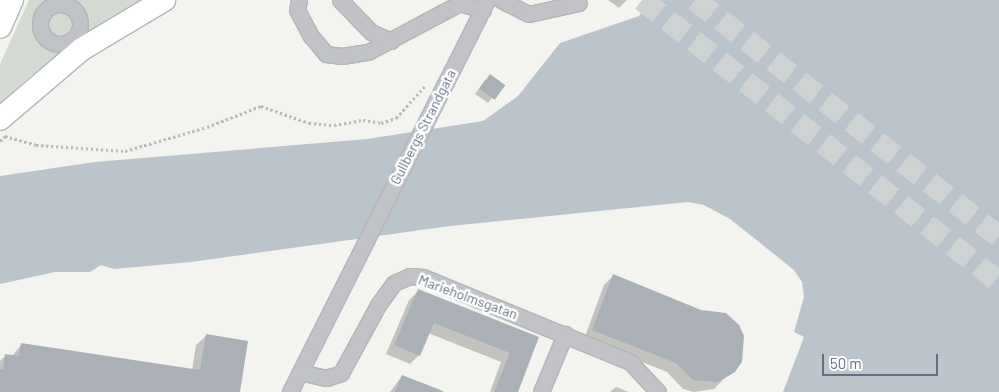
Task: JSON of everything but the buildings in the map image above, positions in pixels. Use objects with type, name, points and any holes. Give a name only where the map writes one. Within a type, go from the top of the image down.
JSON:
[{"type":"highway","points":[[0,27],[12,0]]},
{"type":"highway","points":[[0,119],[78,44],[164,0]]},
{"type":"street","points":[[299,0],[297,10],[311,36],[326,54],[342,56],[368,52],[460,2],[485,5]]},
{"type":"street","points":[[340,0],[371,32],[391,41]]},
{"type":"street","points":[[501,0],[529,14],[580,4]]},
{"type":"street","name":"Gullbergs Strandgata","points":[[300,372],[485,5]]},
{"type":"street","name":"Marieholmsgatan","points":[[300,372],[326,378],[341,372],[378,305],[394,283],[410,276],[423,277],[596,346],[630,362],[658,392]]},
{"type":"street","points":[[541,392],[565,334]]},
{"type":"street","points":[[290,392],[300,372]]},
{"type":"path","points":[[0,141],[5,136],[36,145],[125,151],[207,127],[261,106],[309,123],[334,125],[363,120],[380,124],[396,118],[426,86],[444,89]]},
{"type":"shaded area","points":[[29,0],[144,0],[64,51],[29,77],[0,106],[0,64]]},
{"type":"shaded area","points":[[651,0],[999,0],[999,392],[783,392],[804,337],[794,332],[804,297],[802,282],[794,270],[730,219],[704,205],[688,202],[450,226],[191,262],[114,269],[101,265],[90,272],[55,272],[0,284],[0,176],[95,162],[367,139],[483,121],[518,96],[560,43],[639,16]]},
{"type":"tunnel","points":[[642,0],[999,282]]},
{"type":"tunnel","points":[[695,0],[999,237]]}]
